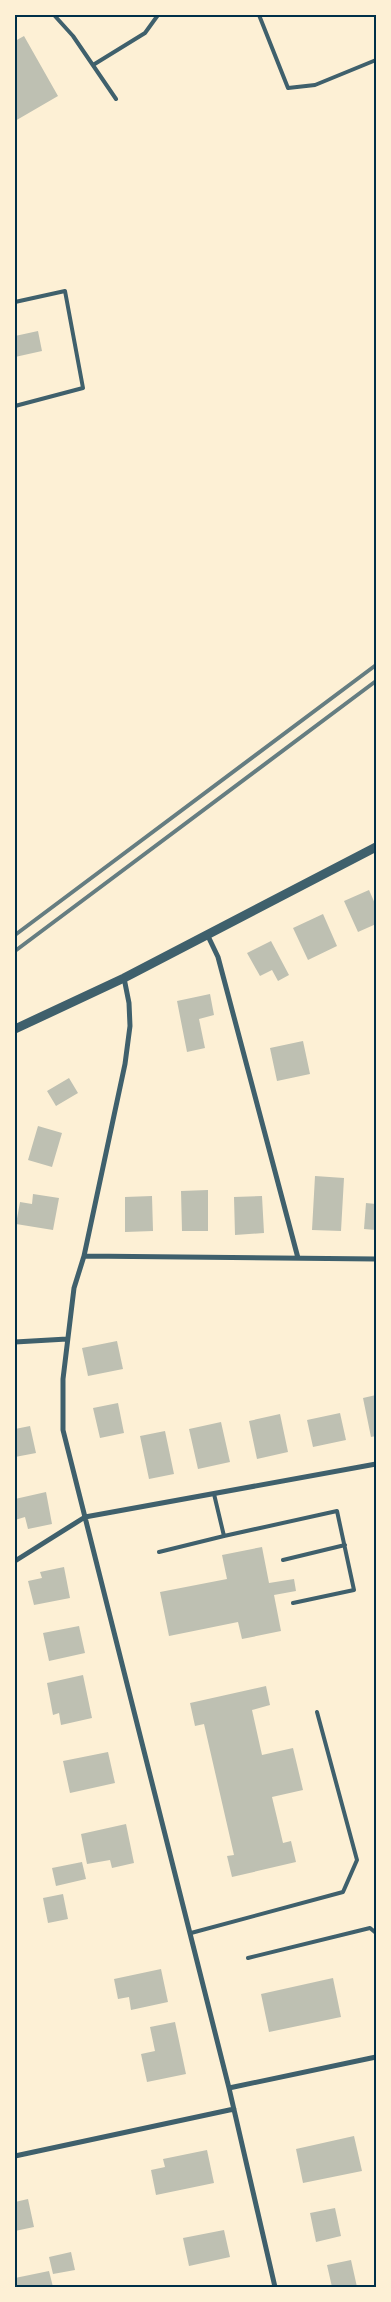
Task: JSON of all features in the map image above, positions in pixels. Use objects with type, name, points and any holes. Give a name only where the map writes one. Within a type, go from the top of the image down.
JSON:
[{"type":"street","points":[[15,1029],[124,978],[376,847]]},
{"type":"street","points":[[207,934],[218,957],[298,1258]]},
{"type":"street","points":[[124,978],[129,1003],[130,1026],[125,1064],[84,1256],[74,1288],[63,1379],[63,1430],[230,2088],[274,2287]]},
{"type":"street","points":[[84,1256],[376,1259]]},
{"type":"street","points":[[15,1342],[67,1339]]},
{"type":"street","points":[[15,1561],[85,1517],[376,1464]]},
{"type":"street","points":[[230,2088],[376,2057]]},
{"type":"street","points":[[15,2156],[234,2109]]},
{"type":"lane","points":[[54,15],[73,36],[116,99]]},
{"type":"lane","points":[[93,65],[145,33],[158,15]]},
{"type":"lane","points":[[259,15],[288,88],[316,85],[376,60]]},
{"type":"lane","points":[[15,302],[65,291],[84,388],[15,406]]},
{"type":"lane","points":[[214,1494],[224,1536]]},
{"type":"lane","points":[[159,1552],[337,1511],[354,1590],[293,1603]]},
{"type":"lane","points":[[283,1560],[345,1545]]},
{"type":"lane","points":[[191,1933],[343,1892],[357,1860],[317,1712]]},
{"type":"lane","points":[[248,1958],[370,1928],[376,1934]]},
{"type":"building","points":[[24,36],[58,96],[15,121],[15,41]]},
{"type":"building","points":[[38,331],[42,351],[15,357],[15,336]]},
{"type":"building","points":[[369,890],[376,906],[376,924],[358,932],[344,901]]},
{"type":"building","points":[[323,914],[337,946],[308,960],[293,928]]},
{"type":"building","points":[[271,941],[289,975],[278,981],[272,970],[260,976],[247,953]]},
{"type":"building","points":[[210,994],[214,1015],[199,1019],[205,1048],[187,1052],[177,1001]]},
{"type":"building","points":[[303,1041],[310,1074],[277,1081],[270,1048]]},
{"type":"building","points":[[69,1078],[78,1093],[56,1106],[47,1091]]},
{"type":"building","points":[[38,1126],[62,1133],[52,1167],[28,1160]]},
{"type":"building","points":[[315,1176],[344,1178],[341,1231],[312,1230]]},
{"type":"building","points":[[208,1190],[208,1231],[182,1231],[181,1191]]},
{"type":"building","points":[[33,1194],[59,1198],[53,1230],[16,1224],[20,1202],[32,1204]]},
{"type":"building","points":[[152,1196],[153,1231],[125,1232],[125,1197]]},
{"type":"building","points":[[262,1196],[264,1233],[235,1235],[234,1197]]},
{"type":"building","points":[[366,1203],[376,1204],[376,1230],[364,1229]]},
{"type":"building","points":[[117,1341],[123,1369],[88,1376],[82,1348]]},
{"type":"building","points":[[376,1395],[376,1436],[371,1437],[363,1398]]},
{"type":"building","points":[[118,1403],[124,1433],[100,1438],[93,1408]]},
{"type":"building","points":[[340,1413],[346,1440],[313,1447],[307,1420]]},
{"type":"building","points":[[280,1414],[288,1452],[257,1459],[249,1421]]},
{"type":"building","points":[[221,1422],[230,1462],[198,1469],[189,1429]]},
{"type":"building","points":[[30,1426],[36,1453],[15,1457],[15,1429]]},
{"type":"building","points":[[165,1431],[174,1474],[149,1479],[140,1436]]},
{"type":"building","points":[[46,1492],[52,1524],[28,1529],[25,1517],[15,1520],[15,1499]]},
{"type":"building","points":[[262,1547],[269,1583],[294,1579],[296,1591],[274,1595],[281,1631],[242,1639],[238,1622],[169,1636],[160,1592],[227,1579],[222,1555]]},
{"type":"building","points":[[64,1567],[70,1598],[34,1605],[28,1581],[42,1578],[40,1572]]},
{"type":"building","points":[[79,1626],[85,1653],[49,1661],[43,1633]]},
{"type":"building","points":[[83,1675],[92,1718],[61,1725],[59,1713],[53,1715],[47,1683]]},
{"type":"building","points":[[266,1686],[270,1705],[252,1710],[262,1755],[293,1748],[303,1790],[272,1797],[283,1843],[291,1841],[296,1862],[232,1877],[227,1856],[234,1855],[204,1724],[195,1726],[190,1703]]},
{"type":"building","points":[[108,1752],[115,1783],[70,1793],[63,1761]]},
{"type":"building","points":[[126,1824],[134,1863],[112,1868],[110,1860],[87,1864],[81,1834]]},
{"type":"building","points":[[82,1862],[86,1879],[56,1886],[52,1868]]},
{"type":"building","points":[[63,1894],[68,1919],[48,1923],[43,1898]]},
{"type":"building","points":[[161,1969],[168,2002],[131,2010],[129,1997],[118,1999],[114,1979]]},
{"type":"building","points":[[333,1978],[341,2017],[269,2032],[261,1994]]},
{"type":"building","points":[[175,2022],[186,2074],[147,2082],[141,2054],[155,2051],[150,2027]]},
{"type":"building","points":[[354,2136],[362,2171],[303,2183],[296,2149]]},
{"type":"building","points":[[207,2150],[214,2183],[156,2195],[151,2170],[165,2167],[163,2159]]},
{"type":"building","points":[[28,2199],[34,2227],[15,2231],[15,2202]]},
{"type":"building","points":[[335,2208],[341,2236],[316,2242],[310,2213]]},
{"type":"building","points":[[224,2230],[230,2257],[189,2266],[183,2238]]},
{"type":"building","points":[[71,2252],[75,2270],[53,2274],[49,2257]]},
{"type":"building","points":[[351,2260],[357,2287],[332,2287],[327,2265]]},
{"type":"building","points":[[49,2271],[53,2287],[15,2287],[15,2278]]},
{"type":"railway","points":[[15,935],[376,665]]},
{"type":"railway","points":[[15,951],[376,681]]}]
